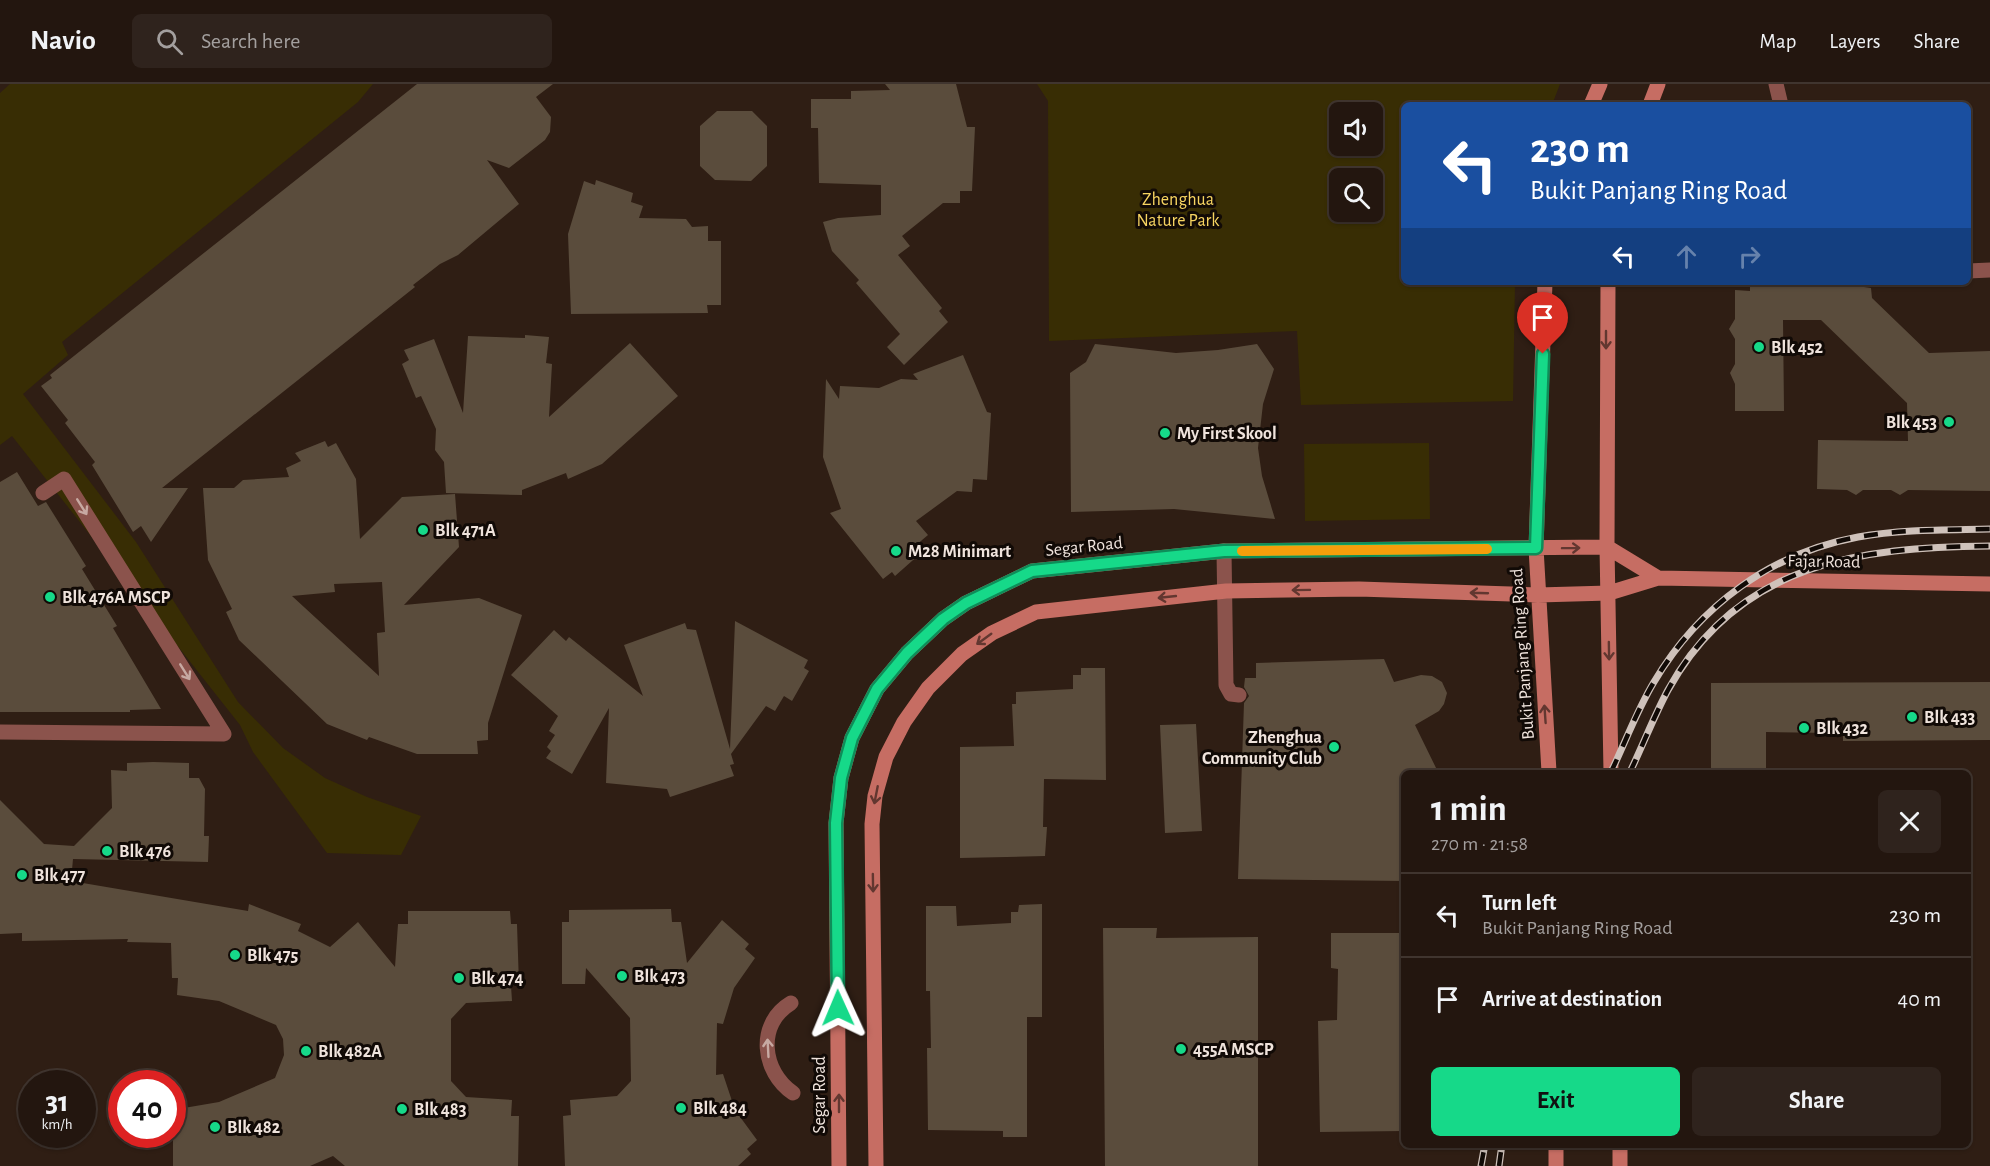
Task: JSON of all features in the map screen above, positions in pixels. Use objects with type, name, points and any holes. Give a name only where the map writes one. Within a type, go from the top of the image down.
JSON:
[{"type":"street","points":[[1592,102],[1600,84]]},
{"type":"street","points":[[1651,102],[1658,84]]},
{"type":"street","name":"Bukit Panjang Ring Road","points":[[1545,285],[1536,548],[1549,770]]},
{"type":"street","points":[[1608,285],[1606,547],[1609,593],[1611,770]]},
{"type":"street","name":"Segar Road","points":[[839,1166],[836,823],[841,778],[852,738],[877,689],[907,653],[943,619],[966,603],[1032,571],[1224,551],[1606,547]]},
{"type":"street","name":"Fajar Road","points":[[1606,547],[1658,578]]},
{"type":"street","name":"Fajar Road","points":[[1609,593],[1658,578],[1990,584]]},
{"type":"street","points":[[876,1166],[872,824],[875,796],[886,758],[904,722],[928,688],[962,654],[992,633],[1036,612],[1226,591],[1359,589],[1538,595],[1609,593]]},
{"type":"street","points":[[1556,1148],[1556,1166]]},
{"type":"street","points":[[1620,1148],[1620,1166]]},
{"type":"lane","points":[[1776,84],[1779,102]]},
{"type":"lane","points":[[1971,271],[1990,270]]},
{"type":"lane","points":[[0,732],[224,734],[64,479],[43,493]]},
{"type":"lane","points":[[1224,551],[1226,685],[1231,694],[1239,695]]},
{"type":"lane","points":[[791,1004],[781,1010],[772,1020],[766,1048],[774,1074],[782,1085],[793,1093]]},
{"type":"green space","points":[[10,84],[373,84],[358,102],[62,342],[68,355],[23,394],[136,542],[238,702],[283,748],[325,778],[367,797],[421,816],[401,855],[327,853],[253,752],[240,725],[12,436],[0,445],[0,93]]},
{"type":"green space","name":"Zhenghua Nature Park","points":[[1037,84],[1560,84],[1553,102],[1401,102],[1401,285],[1515,285],[1513,401],[1301,405],[1297,331],[1049,341],[1048,101]]},
{"type":"green space","points":[[1429,443],[1430,519],[1305,521],[1304,444]]},
{"type":"building","points":[[417,84],[553,84],[536,97],[551,117],[550,132],[545,140],[509,168],[487,160],[519,204],[458,255],[440,264],[413,285],[415,287],[162,488],[188,488],[151,542],[141,526],[133,532],[92,465],[95,462],[65,423],[68,420],[41,386],[52,378],[50,375]]},
{"type":"building","points":[[885,84],[956,84],[967,127],[975,127],[972,191],[960,191],[960,203],[943,203],[902,236],[910,246],[898,255],[942,308],[939,311],[948,322],[904,365],[887,347],[900,334],[856,283],[859,280],[832,251],[823,222],[838,218],[881,215],[881,185],[819,183],[818,128],[811,128],[811,99],[851,99],[851,91],[890,90]]},
{"type":"building","points":[[717,111],[752,111],[767,126],[767,166],[751,181],[715,180],[700,166],[700,126]]},
{"type":"building","points":[[596,180],[633,193],[631,202],[643,206],[639,218],[686,219],[692,227],[708,226],[708,241],[721,241],[721,305],[707,305],[708,313],[571,314],[568,234],[584,181],[595,185]]},
{"type":"building","points":[[1750,285],[1850,285],[1871,288],[1872,298],[1929,353],[1990,351],[1990,491],[1908,490],[1900,495],[1891,490],[1863,490],[1856,495],[1847,490],[1817,489],[1818,440],[1908,441],[1907,403],[1821,320],[1783,320],[1784,411],[1735,411],[1735,384],[1730,373],[1735,364],[1735,339],[1729,329],[1735,319],[1735,290],[1750,291]]},
{"type":"building","points":[[525,335],[549,337],[546,363],[552,364],[549,417],[630,343],[678,396],[602,464],[568,479],[566,473],[522,490],[522,495],[446,493],[444,462],[435,450],[436,429],[421,396],[416,398],[402,364],[409,360],[404,350],[434,339],[463,413],[468,336],[525,338]]},
{"type":"building","name":"My First Skool","points":[[1095,344],[1176,353],[1257,344],[1274,369],[1263,404],[1258,448],[1262,476],[1275,519],[1174,509],[1071,512],[1070,373],[1086,362]]},
{"type":"building","points":[[963,355],[987,412],[991,413],[987,480],[973,479],[972,492],[957,491],[916,521],[928,535],[915,546],[921,553],[895,576],[892,572],[883,579],[830,513],[841,509],[823,457],[826,379],[839,399],[840,386],[879,388],[901,379],[918,380],[913,374]]},
{"type":"building","points":[[325,441],[328,447],[336,443],[356,479],[360,539],[402,497],[455,494],[459,547],[404,605],[479,598],[522,615],[488,723],[488,740],[477,741],[478,754],[417,754],[369,737],[367,740],[327,724],[239,640],[226,612],[232,609],[208,560],[203,488],[234,488],[243,480],[289,477],[286,468],[301,461],[295,453]],"holes":[[[382,582],[385,632],[377,633],[379,676],[292,596],[335,592],[334,584]]]},
{"type":"building","name":"Blk 476A MSCP","points":[[17,472],[38,506],[46,502],[86,566],[82,569],[117,626],[113,628],[161,709],[130,710],[130,712],[0,712],[0,482]]},
{"type":"building","points":[[735,621],[808,660],[804,668],[809,671],[792,701],[784,696],[775,711],[766,706],[731,754],[734,764],[730,765],[734,776],[670,797],[667,789],[606,783],[609,708],[572,774],[546,758],[551,751],[547,747],[555,735],[549,731],[558,716],[511,675],[554,630],[566,641],[569,637],[643,696],[624,645],[685,623],[687,629],[696,630],[730,749]]},
{"type":"building","name":"Zhenghua Community Club","points":[[1384,659],[1394,682],[1421,675],[1432,676],[1442,682],[1447,693],[1444,704],[1439,711],[1415,725],[1437,770],[1401,770],[1401,881],[1238,879],[1244,703],[1249,696],[1244,687],[1245,678],[1256,678],[1256,663]]},
{"type":"building","points":[[1081,668],[1105,668],[1106,780],[1044,779],[1043,827],[1047,827],[1045,856],[960,858],[960,747],[1014,746],[1012,704],[1016,704],[1016,692],[1073,689],[1073,675],[1081,675]]},
{"type":"building","points":[[1990,682],[1990,740],[1843,741],[1843,735],[1833,735],[1833,733],[1766,732],[1766,770],[1711,770],[1711,683]]},
{"type":"building","points":[[1196,724],[1202,831],[1165,833],[1160,725]]},
{"type":"building","points":[[127,763],[189,763],[189,778],[199,778],[205,789],[204,836],[209,836],[208,862],[73,859],[71,881],[248,911],[249,904],[301,924],[298,931],[330,947],[358,922],[395,967],[398,924],[408,924],[408,911],[510,911],[511,924],[517,924],[519,985],[511,986],[512,1001],[466,1003],[451,1019],[451,1081],[466,1097],[512,1100],[511,1116],[519,1116],[518,1166],[345,1166],[333,1156],[310,1166],[173,1166],[173,1148],[186,1148],[186,1108],[219,1102],[275,1078],[284,1055],[283,1039],[276,1025],[219,1001],[177,995],[178,978],[172,978],[171,943],[127,942],[128,939],[22,941],[22,933],[0,934],[0,800],[44,844],[74,846],[112,808],[111,770],[127,771]]},
{"type":"building","points":[[1042,904],[1042,1017],[1027,1017],[1027,1137],[1003,1137],[1003,1131],[928,1130],[927,1048],[931,1048],[930,991],[926,991],[926,906],[956,906],[957,926],[1011,923],[1011,912],[1018,912],[1019,905]]},
{"type":"building","points":[[671,909],[672,922],[681,922],[687,963],[722,920],[749,944],[745,949],[755,958],[734,988],[723,1024],[717,1023],[716,1075],[723,1074],[735,1110],[757,1140],[747,1149],[751,1154],[738,1166],[565,1166],[563,1116],[571,1115],[570,1100],[617,1096],[631,1081],[630,1018],[586,968],[585,984],[562,984],[562,922],[569,922],[569,910]]},
{"type":"building","name":"455A MSCP","points":[[1103,928],[1157,928],[1156,938],[1258,937],[1258,1166],[1105,1166]]},
{"type":"building","points":[[1331,933],[1401,933],[1401,1131],[1320,1132],[1318,1021],[1337,1020],[1338,969],[1331,968]]},
{"type":"railway","points":[[1612,770],[1648,693],[1672,655],[1715,607],[1740,587],[1796,556],[1858,537],[1908,531],[1990,529]]},
{"type":"railway","points":[[1631,770],[1668,690],[1697,647],[1729,614],[1766,589],[1806,571],[1849,559],[1894,551],[1990,546]]},
{"type":"railway","points":[[1481,1166],[1484,1148]]},
{"type":"railway","points":[[1499,1166],[1501,1148]]},
{"type":"slow traffic","points":[[1242,551],[1487,549]]},
{"type":"place","name":"Blk 452","points":[[1759,347]]},
{"type":"place","name":"Blk 453","points":[[1949,422]]},
{"type":"place","name":"My First Skool","points":[[1165,433]]},
{"type":"place","name":"Blk 471A","points":[[423,530]]},
{"type":"place","name":"M28 Minimart","points":[[896,551]]},
{"type":"place","name":"Blk 476A MSCP","points":[[50,597]]},
{"type":"place","name":"Blk 433","points":[[1912,717]]},
{"type":"place","name":"Blk 432","points":[[1804,728]]},
{"type":"place","name":"Zhenghua Community Club","points":[[1334,747]]},
{"type":"place","name":"Blk 476","points":[[107,851]]},
{"type":"place","name":"Blk 477","points":[[22,875]]},
{"type":"place","name":"Blk 475","points":[[235,955]]},
{"type":"place","name":"Blk 473","points":[[622,976]]},
{"type":"place","name":"Blk 474","points":[[459,978]]},
{"type":"place","name":"455A MSCP","points":[[1181,1049]]},
{"type":"place","name":"Blk 482A","points":[[306,1051]]},
{"type":"place","name":"Blk 484","points":[[681,1108]]},
{"type":"place","name":"Blk 483","points":[[402,1109]]},
{"type":"place","name":"Blk 482","points":[[215,1127]]},
{"type":"route","points":[[838,1008],[836,823],[841,778],[852,738],[877,689],[907,653],[943,619],[997,586],[1032,571],[1224,551],[1536,548],[1543,354]]}]
